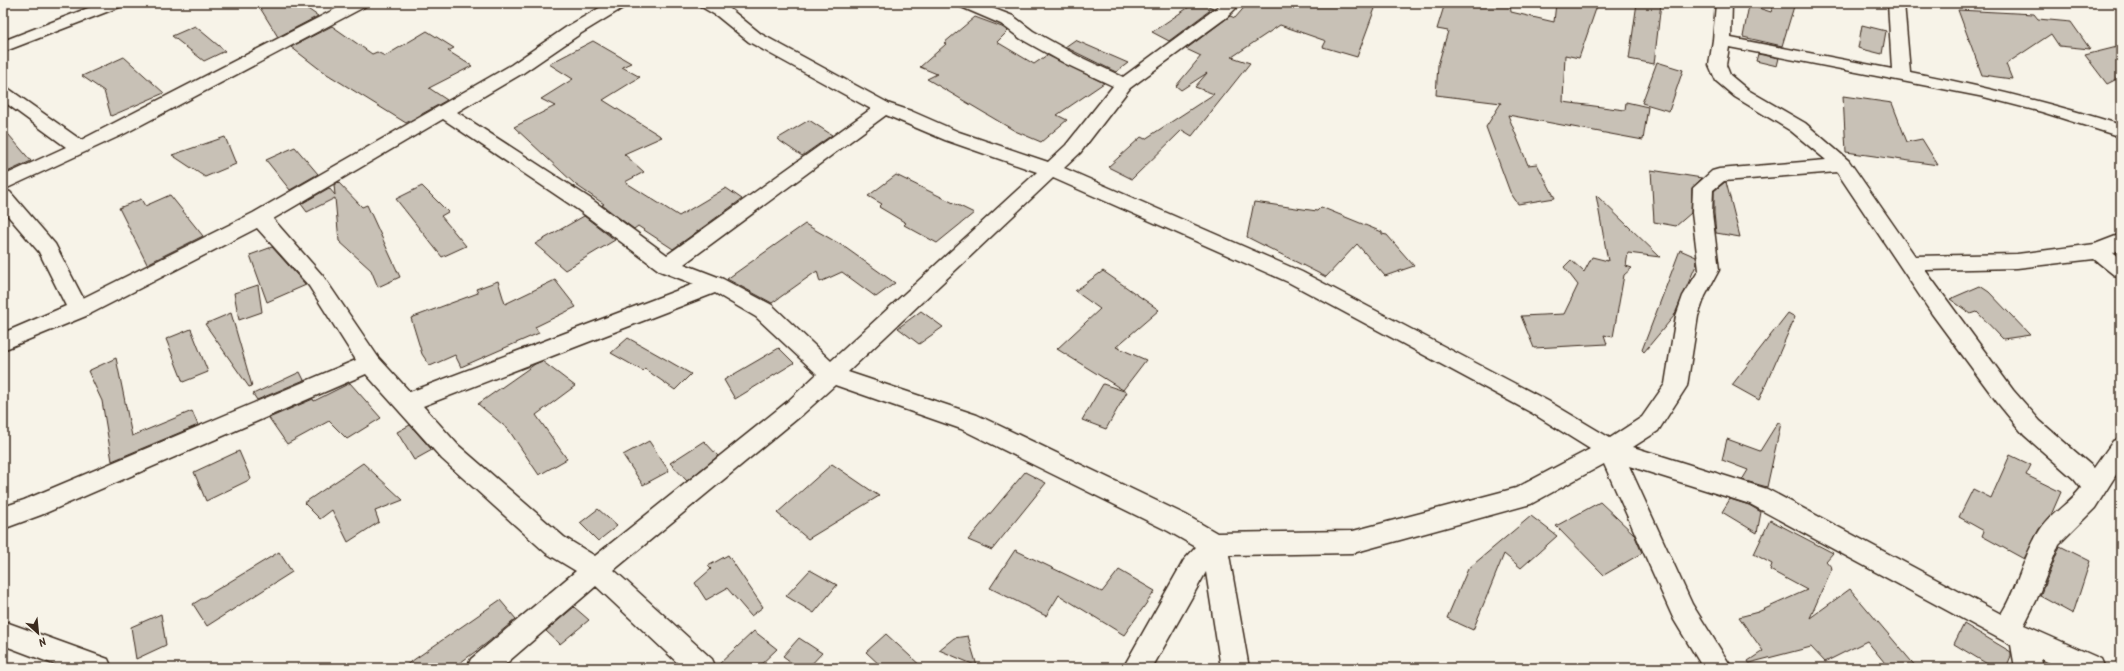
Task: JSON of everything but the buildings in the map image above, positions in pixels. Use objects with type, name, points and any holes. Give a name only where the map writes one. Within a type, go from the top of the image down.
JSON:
[{"type":"street","points":[[3,46],[116,3]]},
{"type":"street","points":[[3,184],[80,148],[360,3]]},
{"type":"street","points":[[3,342],[78,310],[260,218],[517,69],[574,30],[620,3]]},
{"type":"street","points":[[706,3],[723,12],[756,38],[884,108],[906,115],[952,136],[1052,170],[1295,277],[1540,407],[1610,450],[1758,496],[2014,634],[2091,668]]},
{"type":"street","points":[[965,3],[1007,20],[1027,34],[1072,60],[1124,84]]},
{"type":"street","points":[[481,668],[596,570],[795,408],[832,375],[889,319],[1052,170],[1073,149],[1124,84],[1222,13],[1233,3]]},
{"type":"street","points":[[1724,3],[1722,41],[1716,62],[1723,79],[1733,88],[1797,127],[1825,148],[1842,165],[1940,308],[2019,412],[2032,428],[2083,472],[2094,487]]},
{"type":"street","points":[[1896,3],[1901,75]]},
{"type":"street","points":[[1722,41],[1832,64],[1901,75],[2048,108],[2121,131]]},
{"type":"street","points":[[3,93],[80,148]]},
{"type":"street","points":[[667,266],[853,133],[884,108]]},
{"type":"street","points":[[443,111],[584,204],[667,266],[716,284],[764,312],[832,375],[969,422],[1177,523],[1214,544],[1352,542],[1522,497],[1610,450],[1650,424],[1676,386],[1687,316],[1694,296],[1709,270],[1702,213],[1703,188],[1719,175],[1842,165]]},
{"type":"street","points":[[3,197],[48,249],[78,310]]},
{"type":"street","points":[[260,218],[316,281],[370,363],[450,452],[555,545],[596,570],[702,668]]},
{"type":"street","points":[[1910,263],[2017,261],[2098,251],[2121,241]]},
{"type":"street","points":[[2098,251],[2121,270]]},
{"type":"street","points":[[406,404],[716,284]]},
{"type":"street","points":[[3,518],[40,505],[370,363]]},
{"type":"street","points":[[2029,668],[2014,634],[2036,564],[2050,536],[2074,510],[2091,497],[2094,487],[2121,448]]},
{"type":"street","points":[[1610,450],[1683,612],[1718,668]]},
{"type":"street","points":[[1137,668],[1193,568],[1214,544]]},
{"type":"street","points":[[1214,544],[1235,668]]},
{"type":"street","points":[[3,633],[98,668]]}]
